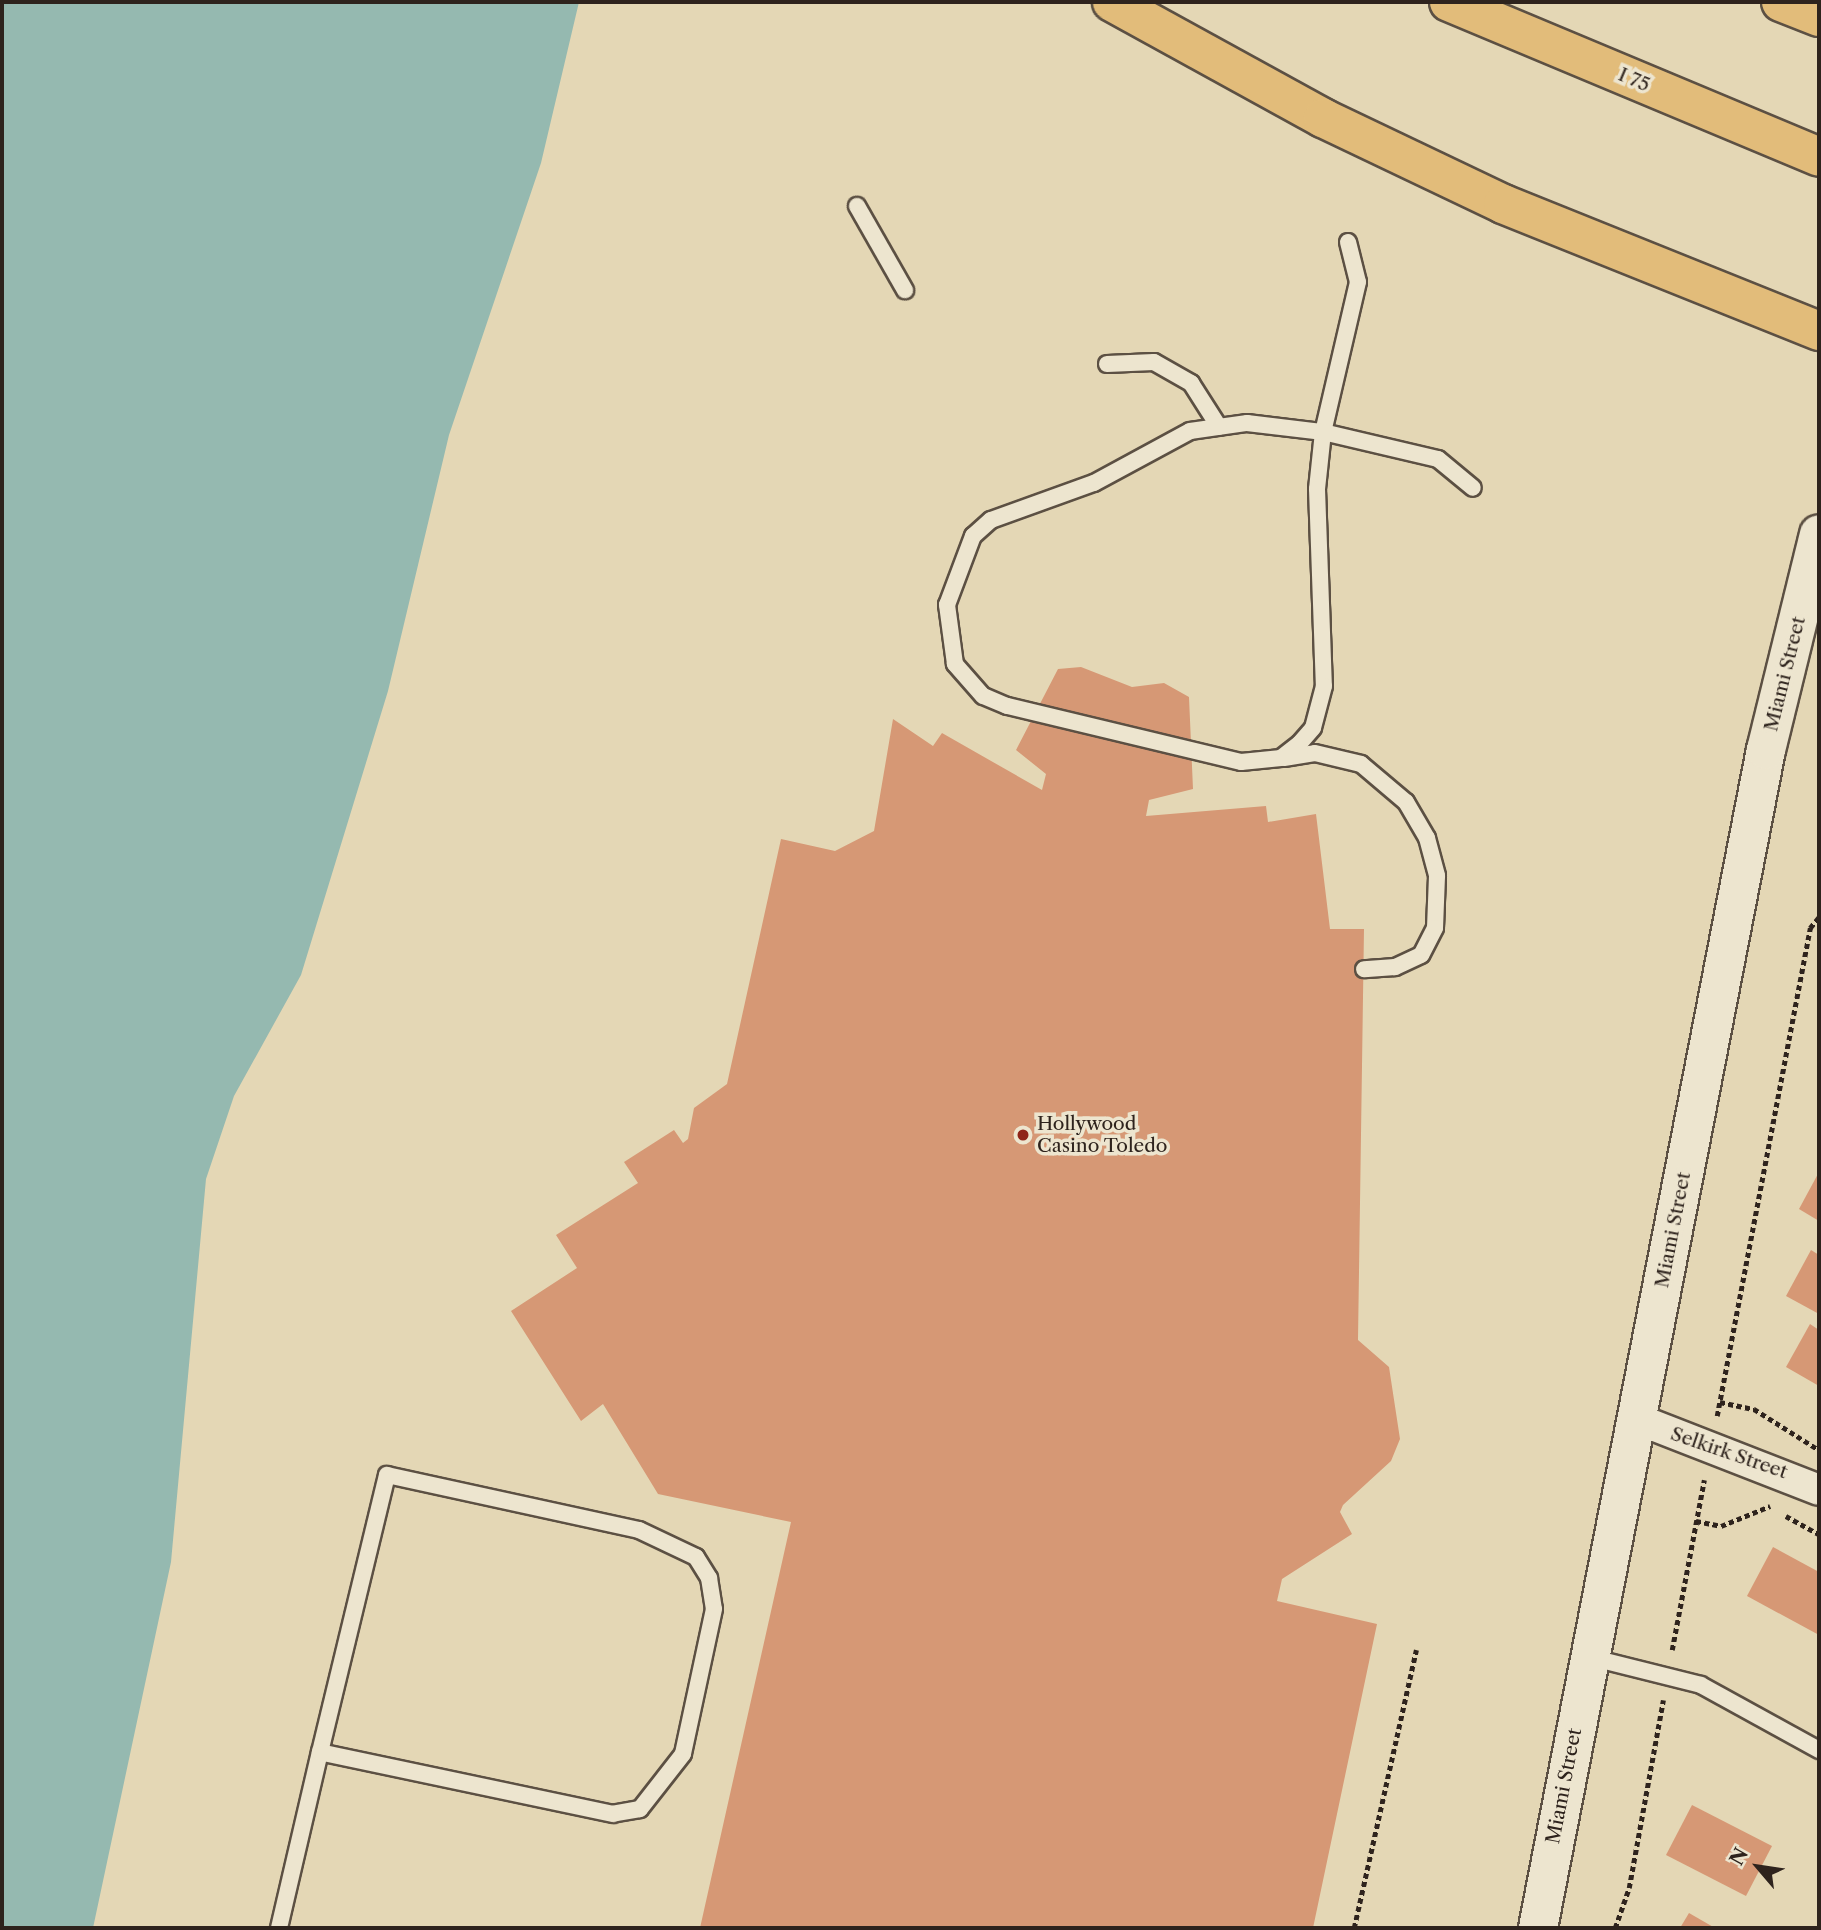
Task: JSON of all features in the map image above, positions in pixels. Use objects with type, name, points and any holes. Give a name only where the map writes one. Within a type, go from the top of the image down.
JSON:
[{"type":"highway","points":[[1112,2],[1194,51],[1491,198],[1819,331]]},
{"type":"highway","name":"I 75","points":[[1449,2],[1819,157]]},
{"type":"highway","points":[[1781,2],[1819,17]]},
{"type":"main road","name":"Miami Street","points":[[1538,1928],[1766,750],[1819,534]]},
{"type":"street","name":"Selkirk Street","points":[[1637,1419],[1819,1490]]},
{"type":"lane","points":[[857,205],[905,290]]},
{"type":"lane","points":[[1282,758],[1313,728],[1324,686],[1317,532],[1323,432],[1357,282],[1348,242]]},
{"type":"lane","points":[[1107,364],[1154,362],[1191,383],[1219,427]]},
{"type":"lane","points":[[1364,969],[1395,967],[1421,955],[1435,928],[1437,876],[1427,838],[1388,782],[1353,760],[1315,752],[1241,762],[1007,706],[965,681],[949,636],[947,605],[956,567],[972,536],[991,520],[1094,483],[1190,431],[1247,423],[1323,432],[1438,459],[1472,488]]},
{"type":"lane","points":[[279,1928],[320,1752],[387,1475],[639,1530],[696,1557],[709,1578],[714,1609],[683,1754],[639,1809],[613,1814],[320,1752]]},
{"type":"lane","points":[[1589,1657],[1701,1685],[1819,1750]]},
{"type":"path","points":[[1819,917],[1810,928],[1720,1402],[1754,1409],[1819,1450]]},
{"type":"path","points":[[1695,1521],[1721,1527],[1769,1506],[1819,1534]]},
{"type":"path","points":[[1354,1928],[1416,1650]]},
{"type":"water","points":[[2,2],[579,2],[541,163],[449,435],[388,691],[301,975],[234,1096],[206,1179],[171,1562],[93,1928],[2,1928]]},
{"type":"building","name":"Hollywood Casino Toledo","points":[[1081,667],[1132,687],[1164,683],[1189,697],[1193,789],[1149,800],[1146,816],[1266,806],[1268,822],[1316,814],[1330,929],[1364,929],[1358,1340],[1389,1367],[1400,1439],[1391,1461],[1343,1505],[1340,1512],[1352,1534],[1282,1579],[1277,1601],[1377,1624],[1313,1928],[700,1928],[791,1522],[658,1494],[603,1404],[581,1421],[511,1311],[577,1268],[556,1235],[638,1183],[624,1162],[674,1130],[683,1143],[688,1139],[694,1108],[727,1084],[781,839],[835,851],[874,831],[893,719],[933,746],[942,733],[1042,790],[1046,774],[1016,750],[1058,669]]},
{"type":"building","points":[[1819,1172],[1819,1221],[1799,1209]]},
{"type":"building","points":[[1811,1250],[1819,1255],[1819,1314],[1786,1296]]},
{"type":"building","points":[[1810,1324],[1819,1330],[1819,1386],[1786,1367]]},
{"type":"building","points":[[1773,1547],[1819,1572],[1819,1635],[1747,1596]]},
{"type":"building","points":[[1692,1805],[1772,1846],[1746,1896],[1666,1855]]},
{"type":"building","points":[[1689,1913],[1715,1928],[1680,1928]]},
{"type":"place","name":"Hollywood Casino Toledo","points":[[1023,1135]]}]
